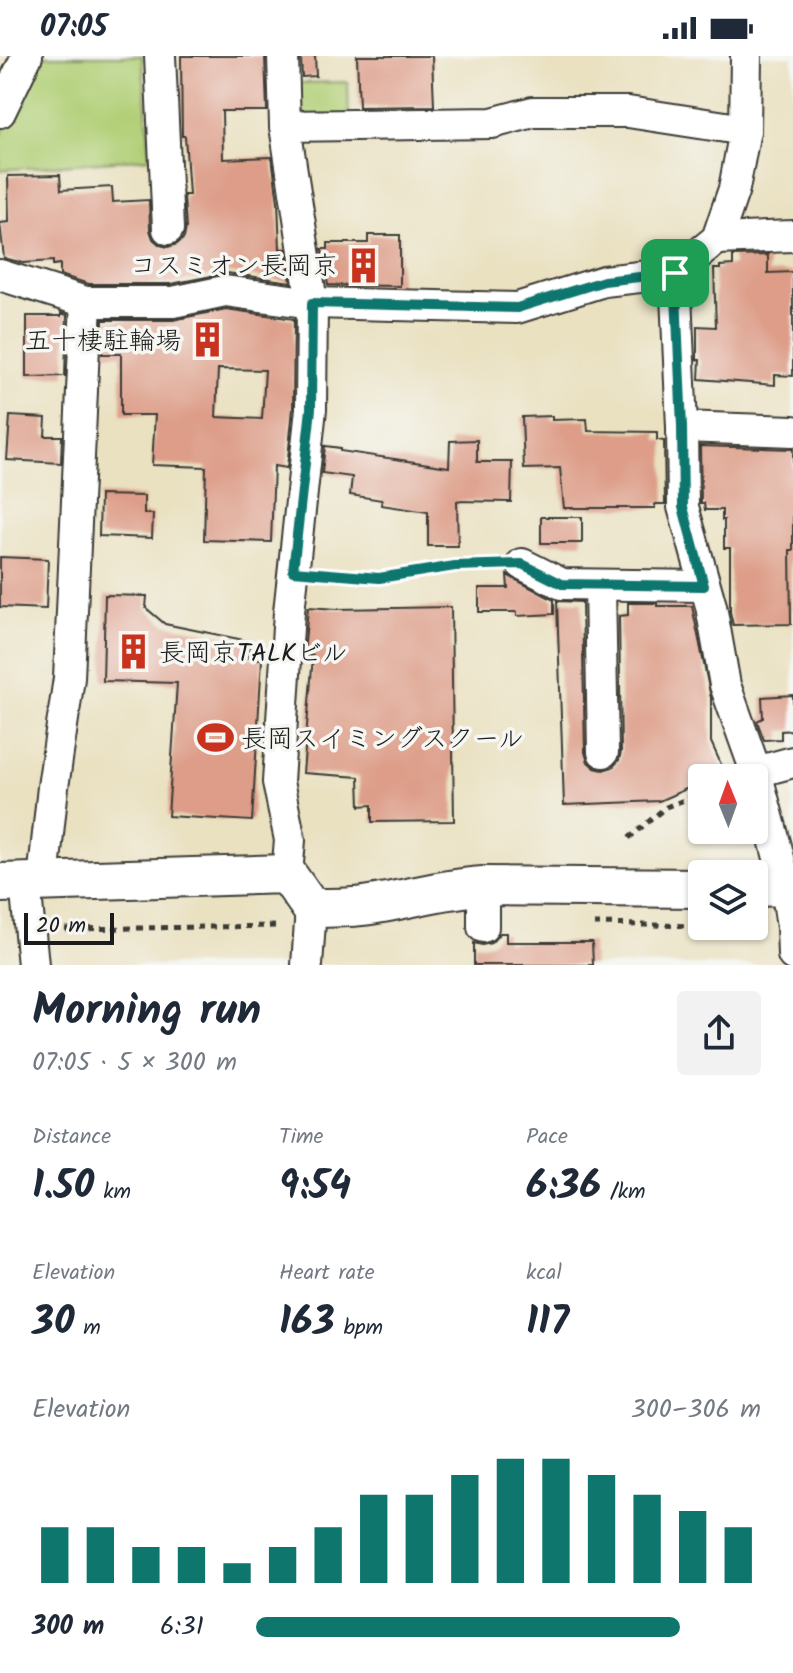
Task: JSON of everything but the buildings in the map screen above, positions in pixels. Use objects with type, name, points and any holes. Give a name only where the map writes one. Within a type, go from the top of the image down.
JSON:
[{"type":"main road","points":[[23,882],[287,874],[311,908],[361,906],[453,888],[483,886],[688,888]]},
{"type":"street","points":[[0,112],[27,56]]},
{"type":"street","points":[[160,56],[168,229]]},
{"type":"street","points":[[283,56],[285,126],[312,303],[311,409],[293,571],[278,782],[290,840],[287,874]]},
{"type":"street","points":[[0,275],[86,302],[173,302],[225,291],[312,303],[517,308],[604,281],[675,273],[717,239],[734,189],[745,130],[746,56]]},
{"type":"street","points":[[285,126],[492,123],[533,112],[628,112],[745,130]]},
{"type":"street","points":[[717,239],[793,236]]},
{"type":"street","points":[[675,273],[683,507],[711,606],[725,685],[753,764]]},
{"type":"street","points":[[33,965],[23,882],[53,787],[69,678],[86,302]]},
{"type":"street","points":[[682,427],[793,431]]},
{"type":"street","points":[[522,564],[562,584],[704,586]]},
{"type":"street","points":[[600,586],[603,752]]},
{"type":"street","points":[[768,769],[793,762]]},
{"type":"street","points":[[768,835],[778,887],[792,927],[793,955]]},
{"type":"street","points":[[483,886],[483,927]]},
{"type":"street","points":[[307,965],[311,908]]},
{"type":"path","points":[[293,571],[379,578],[455,566],[522,564]]},
{"type":"path","points":[[629,838],[666,807],[688,798]]},
{"type":"path","points":[[768,927],[776,927]]},
{"type":"green space","points":[[37,56],[142,56],[150,158],[0,170],[0,138]]},
{"type":"green space","points":[[348,82],[349,118],[312,120],[297,109],[296,83]]},
{"type":"place","name":"コスミオン長岡京","points":[[364,265]]},
{"type":"place","name":"五十棲駐輪場","points":[[207,340]]},
{"type":"place","name":"長岡京TALKビル","points":[[133,652]]},
{"type":"place","name":"長岡スイミングスクール","points":[[215,738]]},
{"type":"route","points":[[675,273],[683,507],[704,586],[562,584],[522,564],[455,566],[379,578],[293,571],[311,409],[312,303],[517,308],[604,281],[675,273]]}]
